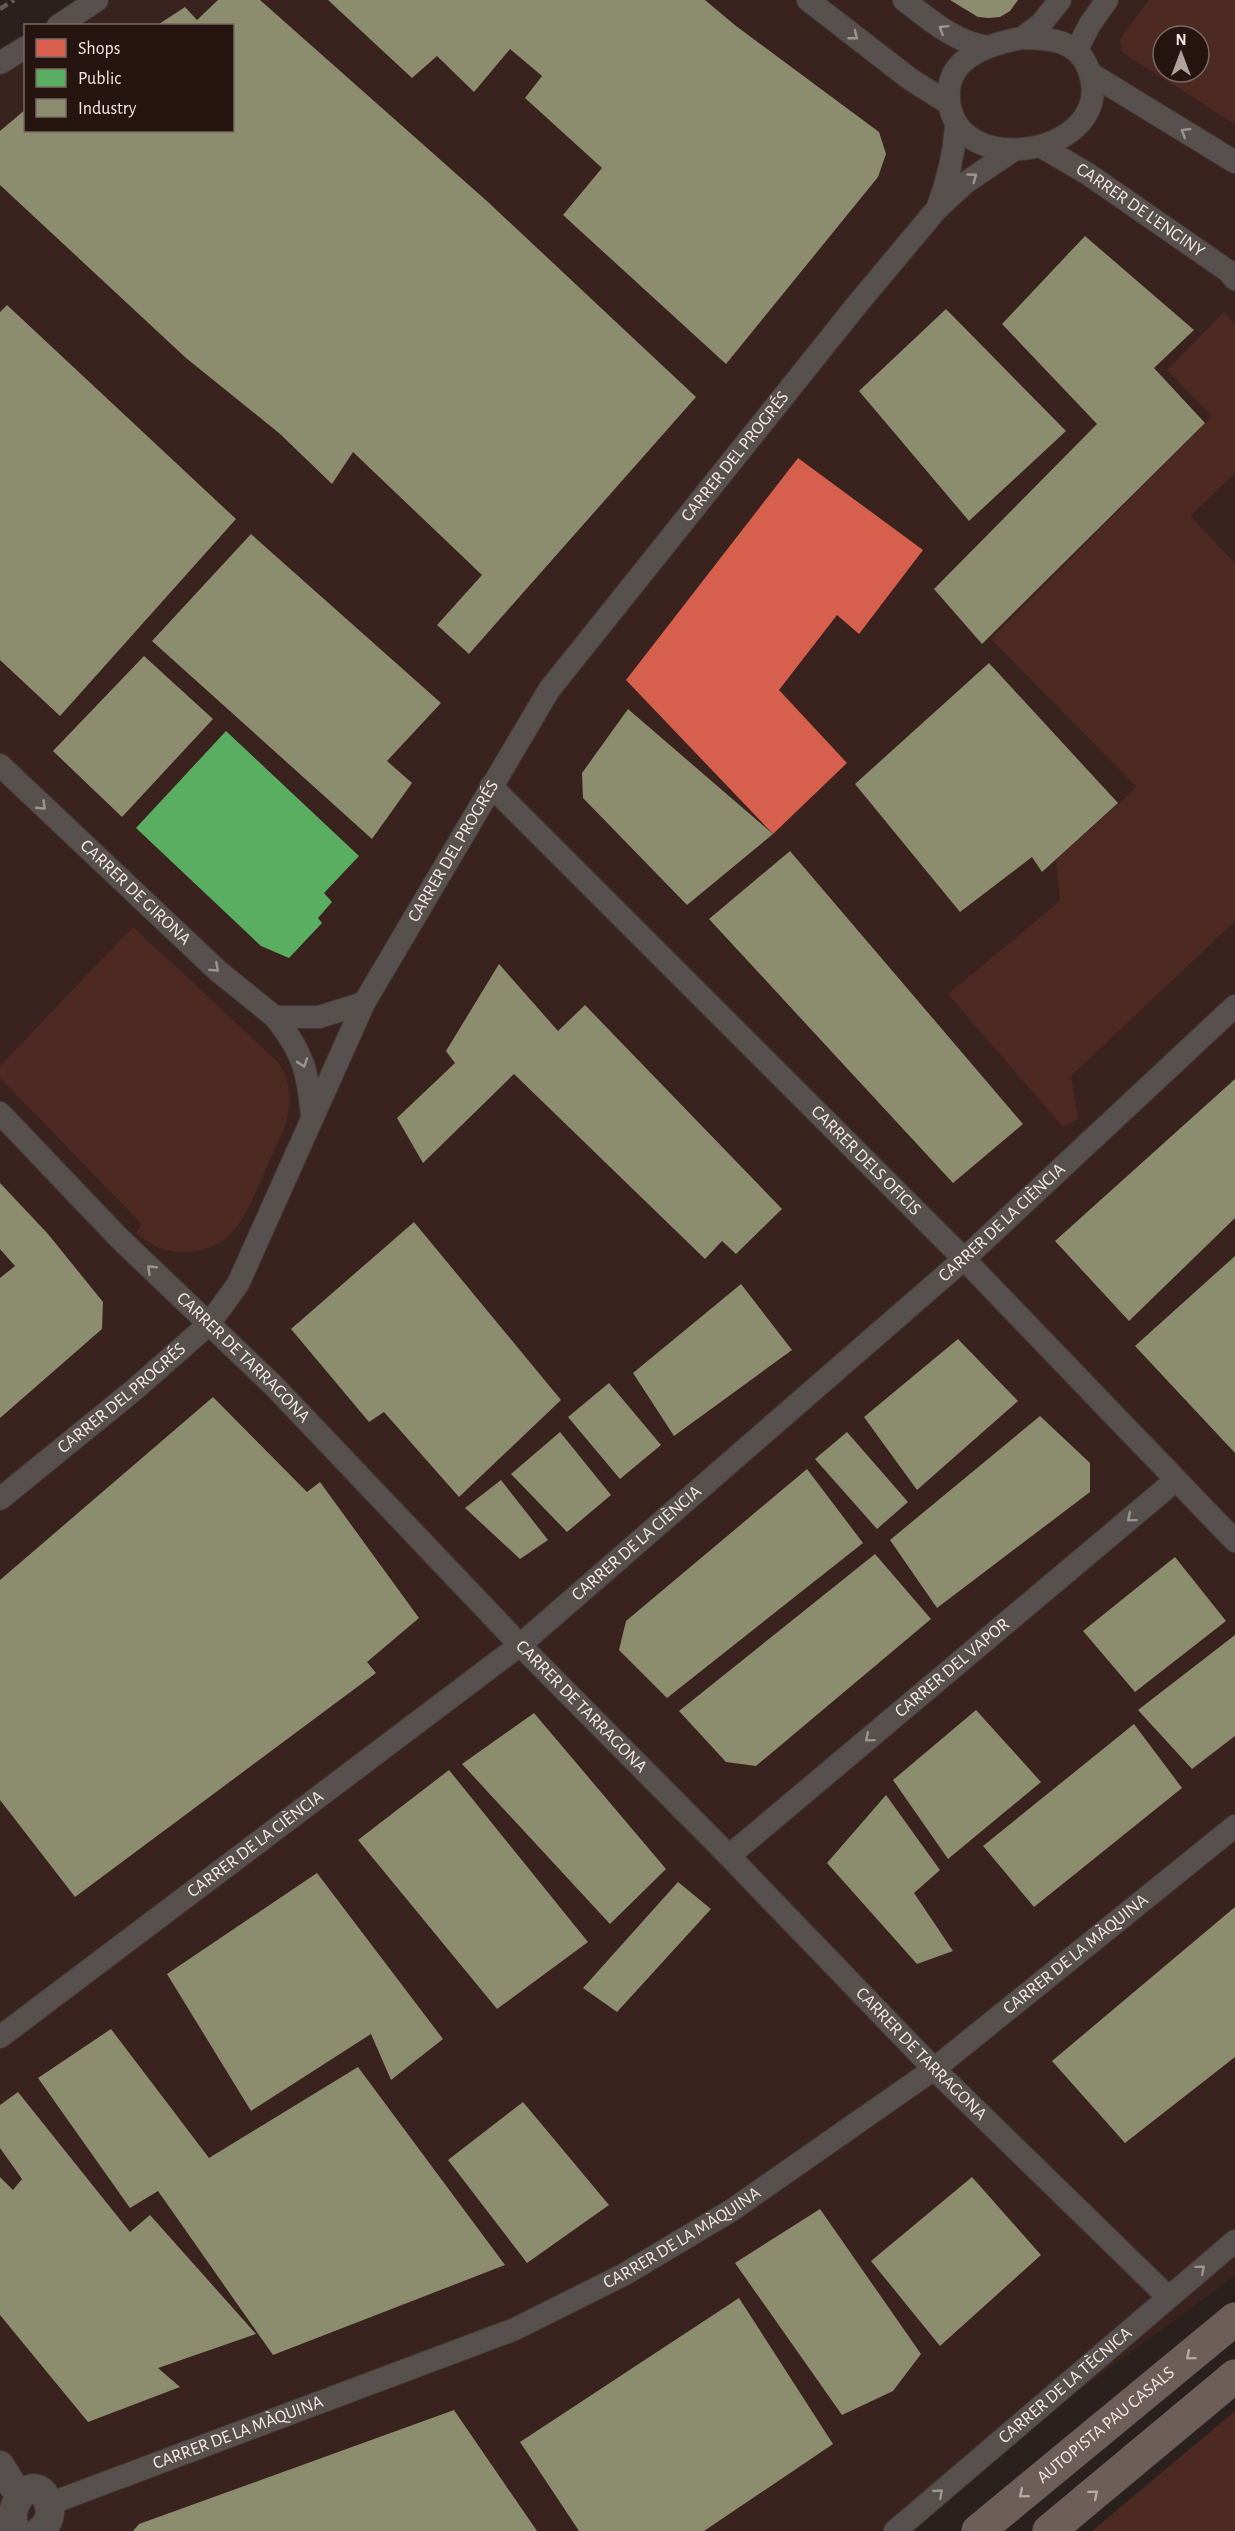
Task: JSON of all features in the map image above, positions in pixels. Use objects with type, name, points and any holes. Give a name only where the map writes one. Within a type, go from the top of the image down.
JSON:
[{"type":"highway","name":"AUTOPISTA PAU CASALS","points":[[978,2531],[1235,2319]]},
{"type":"highway","points":[[1049,2531],[1235,2376]]},
{"type":"street","points":[[61,24],[97,0]]},
{"type":"street","points":[[808,0],[910,79],[948,103]]},
{"type":"street","points":[[904,0],[942,29],[970,44],[988,47]]},
{"type":"street","points":[[1022,38],[1041,24],[1060,0]]},
{"type":"street","points":[[1077,49],[1090,24],[1107,0]]},
{"type":"street","points":[[1022,38],[1043,38],[1077,49],[1091,74],[1093,95],[1088,109],[1077,126],[1063,138],[1042,147],[1014,150],[977,142],[967,137],[956,126],[948,103],[949,84],[967,59],[988,47],[1022,38]]},
{"type":"street","points":[[0,63],[24,48]]},
{"type":"street","points":[[1091,74],[1235,162]]},
{"type":"street","name":"CARRER DEL PROGRÉS","points":[[936,210],[945,187],[954,150],[956,126]]},
{"type":"street","name":"CARRER DE L'ENGINY","points":[[1042,147],[1088,174],[1228,271],[1235,279]]},
{"type":"street","name":"CARRER DEL PROGRÉS","points":[[0,1499],[134,1390],[208,1324],[238,1284],[364,1003],[549,690],[855,307],[936,210],[965,183],[1014,150]]},
{"type":"street","name":"CARRER DE GIRONA","points":[[4,776],[210,964],[275,1017],[297,1047],[306,1067],[312,1117]]},
{"type":"street","name":"CARRER DELS OFICIS","points":[[491,786],[964,1259],[1235,1541]]},
{"type":"street","points":[[275,1017],[319,1017],[364,1003]]},
{"type":"street","name":"CARRER DE LA CIÈNCIA","points":[[0,2037],[520,1645],[964,1259],[1235,1006]]},
{"type":"street","name":"CARRER DE TARRAGONA","points":[[0,1113],[119,1238],[274,1386],[520,1645],[729,1856],[934,2069],[1168,2297]]},
{"type":"street","name":"CARRER DEL VAPOR","points":[[729,1856],[1176,1480]]},
{"type":"street","name":"CARRER DE LA MÀQUINA","points":[[49,2504],[515,2329],[625,2274],[732,2210],[934,2069],[1235,1827]]},
{"type":"street","name":"CARRER DE LA TÈCNICA","points":[[895,2531],[1235,2241]]},
{"type":"street","points":[[0,2465],[16,2491]]},
{"type":"street","points":[[7,2523],[6,2503],[16,2491],[26,2488],[36,2490],[44,2495],[49,2504],[49,2519],[40,2531]]},
{"type":"shaded area","points":[[87,0],[1235,0],[1235,2276],[887,2531],[0,2531],[0,59],[24,43],[24,132],[234,132],[234,24],[51,24]]},
{"type":"shaded area","points":[[1149,0],[1235,0],[1235,124],[1172,84],[1211,84],[1211,24],[1151,24],[1151,70],[1122,52],[1120,39]]},
{"type":"shaded area","points":[[1224,312],[1235,324],[1235,473],[1190,516],[1235,563],[1235,921],[1071,1076],[1078,1119],[1063,1127],[948,994],[1060,901],[1056,860],[1137,787],[991,639],[1212,416],[1167,370]]},
{"type":"shaded area","points":[[133,927],[278,1062],[286,1077],[289,1091],[289,1105],[283,1132],[247,1210],[239,1224],[227,1237],[200,1251],[169,1251],[159,1248],[136,1233],[142,1224],[0,1078],[0,1066]]},
{"type":"shaded area","points":[[1235,2411],[1235,2531],[1092,2531]]},
{"type":"building: Shops","points":[[798,458],[923,550],[859,634],[837,615],[779,690],[847,763],[773,834],[626,680]]},
{"type":"building: Public","points":[[226,731],[359,856],[324,893],[332,902],[318,918],[322,923],[289,958],[261,946],[136,828]]},
{"type":"building: Industry","points":[[218,0],[260,0],[488,202],[696,397],[469,654],[437,625],[482,575],[353,452],[332,484],[279,433],[186,358],[0,185],[0,131],[24,111],[24,132],[234,132],[234,24],[159,24],[185,7],[197,20]]},
{"type":"building: Industry","points":[[328,0],[705,0],[736,26],[879,132],[886,154],[878,177],[726,364],[563,215],[602,168],[525,98],[542,76],[510,49],[474,92],[437,56],[412,78]]},
{"type":"building: Industry","points":[[950,0],[1018,0],[1010,11],[1000,17],[989,18],[978,17]]},
{"type":"building: Industry","points":[[1085,236],[1194,330],[1154,368],[1205,423],[982,644],[934,589],[1097,424],[1002,324]]},
{"type":"building: Industry","points":[[7,305],[236,519],[60,716],[0,660],[0,312]]},
{"type":"building: Industry","points":[[946,309],[1066,431],[969,521],[859,391]]},
{"type":"building: Industry","points":[[251,534],[441,703],[387,761],[412,783],[372,839],[152,641]]},
{"type":"building: Industry","points":[[144,656],[213,719],[122,817],[53,751]]},
{"type":"building: Industry","points":[[989,663],[1118,803],[1042,872],[1032,857],[960,912],[855,784]]},
{"type":"building: Industry","points":[[628,709],[773,834],[687,905],[583,798],[582,773]]},
{"type":"building: Industry","points":[[790,851],[1023,1124],[953,1183],[709,919]]},
{"type":"building: Industry","points":[[499,964],[558,1031],[585,1005],[782,1209],[736,1254],[722,1241],[705,1259],[514,1074],[423,1163],[397,1118],[455,1063],[446,1051]]},
{"type":"building: Industry","points":[[1235,1079],[1235,1218],[1129,1321],[1055,1241]]},
{"type":"building: Industry","points":[[0,1183],[48,1234],[103,1302],[102,1329],[0,1418],[0,1278],[15,1266],[0,1249]]},
{"type":"building: Industry","points":[[414,1222],[561,1400],[459,1497],[384,1412],[369,1422],[291,1329]]},
{"type":"building: Industry","points":[[1235,1256],[1235,1453],[1135,1346]]},
{"type":"building: Industry","points":[[741,1284],[792,1350],[674,1436],[633,1373]]},
{"type":"building: Industry","points":[[958,1339],[1018,1401],[917,1490],[864,1417]]},
{"type":"building: Industry","points":[[609,1383],[661,1445],[620,1479],[568,1417]]},
{"type":"building: Industry","points":[[213,1397],[307,1492],[320,1482],[419,1618],[367,1662],[376,1673],[75,1897],[0,1800],[0,1580]]},
{"type":"building: Industry","points":[[1040,1416],[1090,1463],[1090,1492],[937,1608],[890,1540]]},
{"type":"building: Industry","points":[[560,1432],[611,1495],[567,1532],[511,1474]]},
{"type":"building: Industry","points":[[847,1432],[908,1502],[877,1529],[815,1459]]},
{"type":"building: Industry","points":[[807,1469],[863,1543],[667,1698],[619,1650],[626,1621]]},
{"type":"building: Industry","points":[[501,1480],[548,1540],[520,1559],[465,1508]]},
{"type":"building: Industry","points":[[875,1554],[931,1619],[756,1766],[726,1762],[679,1711]]},
{"type":"building: Industry","points":[[1175,1557],[1226,1621],[1135,1692],[1083,1631]]},
{"type":"building: Industry","points":[[1235,1635],[1235,1736],[1192,1769],[1138,1710]]},
{"type":"building: Industry","points":[[976,1710],[1041,1782],[948,1859],[893,1780]]},
{"type":"building: Industry","points":[[534,1713],[666,1869],[610,1924],[462,1764]]},
{"type":"building: Industry","points":[[1134,1724],[1182,1788],[1034,1907],[983,1846]]},
{"type":"building: Industry","points":[[449,1770],[588,1942],[497,2009],[358,1840]]},
{"type":"building: Industry","points":[[886,1795],[940,1870],[914,1893],[953,1951],[917,1964],[827,1863]]},
{"type":"building: Industry","points":[[317,1873],[443,2039],[391,2080],[371,2034],[251,2111],[167,1974]]},
{"type":"building: Industry","points":[[678,1882],[711,1909],[617,2012],[583,1988]]},
{"type":"building: Industry","points":[[1235,1907],[1235,2057],[1125,2143],[1052,2061]]},
{"type":"building: Industry","points":[[111,2029],[209,2158],[358,2067],[505,2265],[273,2355],[158,2191],[130,2208],[38,2078]]},
{"type":"building: Industry","points":[[18,2092],[130,2232],[150,2215],[256,2334],[158,2368],[180,2387],[88,2422],[0,2315],[0,2177],[13,2190],[22,2179],[0,2148],[0,2105]]},
{"type":"building: Industry","points":[[523,2102],[609,2205],[527,2263],[448,2160]]},
{"type":"building: Industry","points":[[972,2177],[1041,2255],[940,2346],[871,2261]]},
{"type":"building: Industry","points":[[820,2209],[921,2354],[893,2391],[842,2415],[735,2263]]},
{"type":"building: Industry","points":[[739,2298],[833,2444],[704,2531],[579,2531],[520,2442]]},
{"type":"building: Industry","points":[[454,2410],[537,2531],[133,2531],[139,2524]]},
{"type":"railway","points":[[0,9],[14,0]]}]
